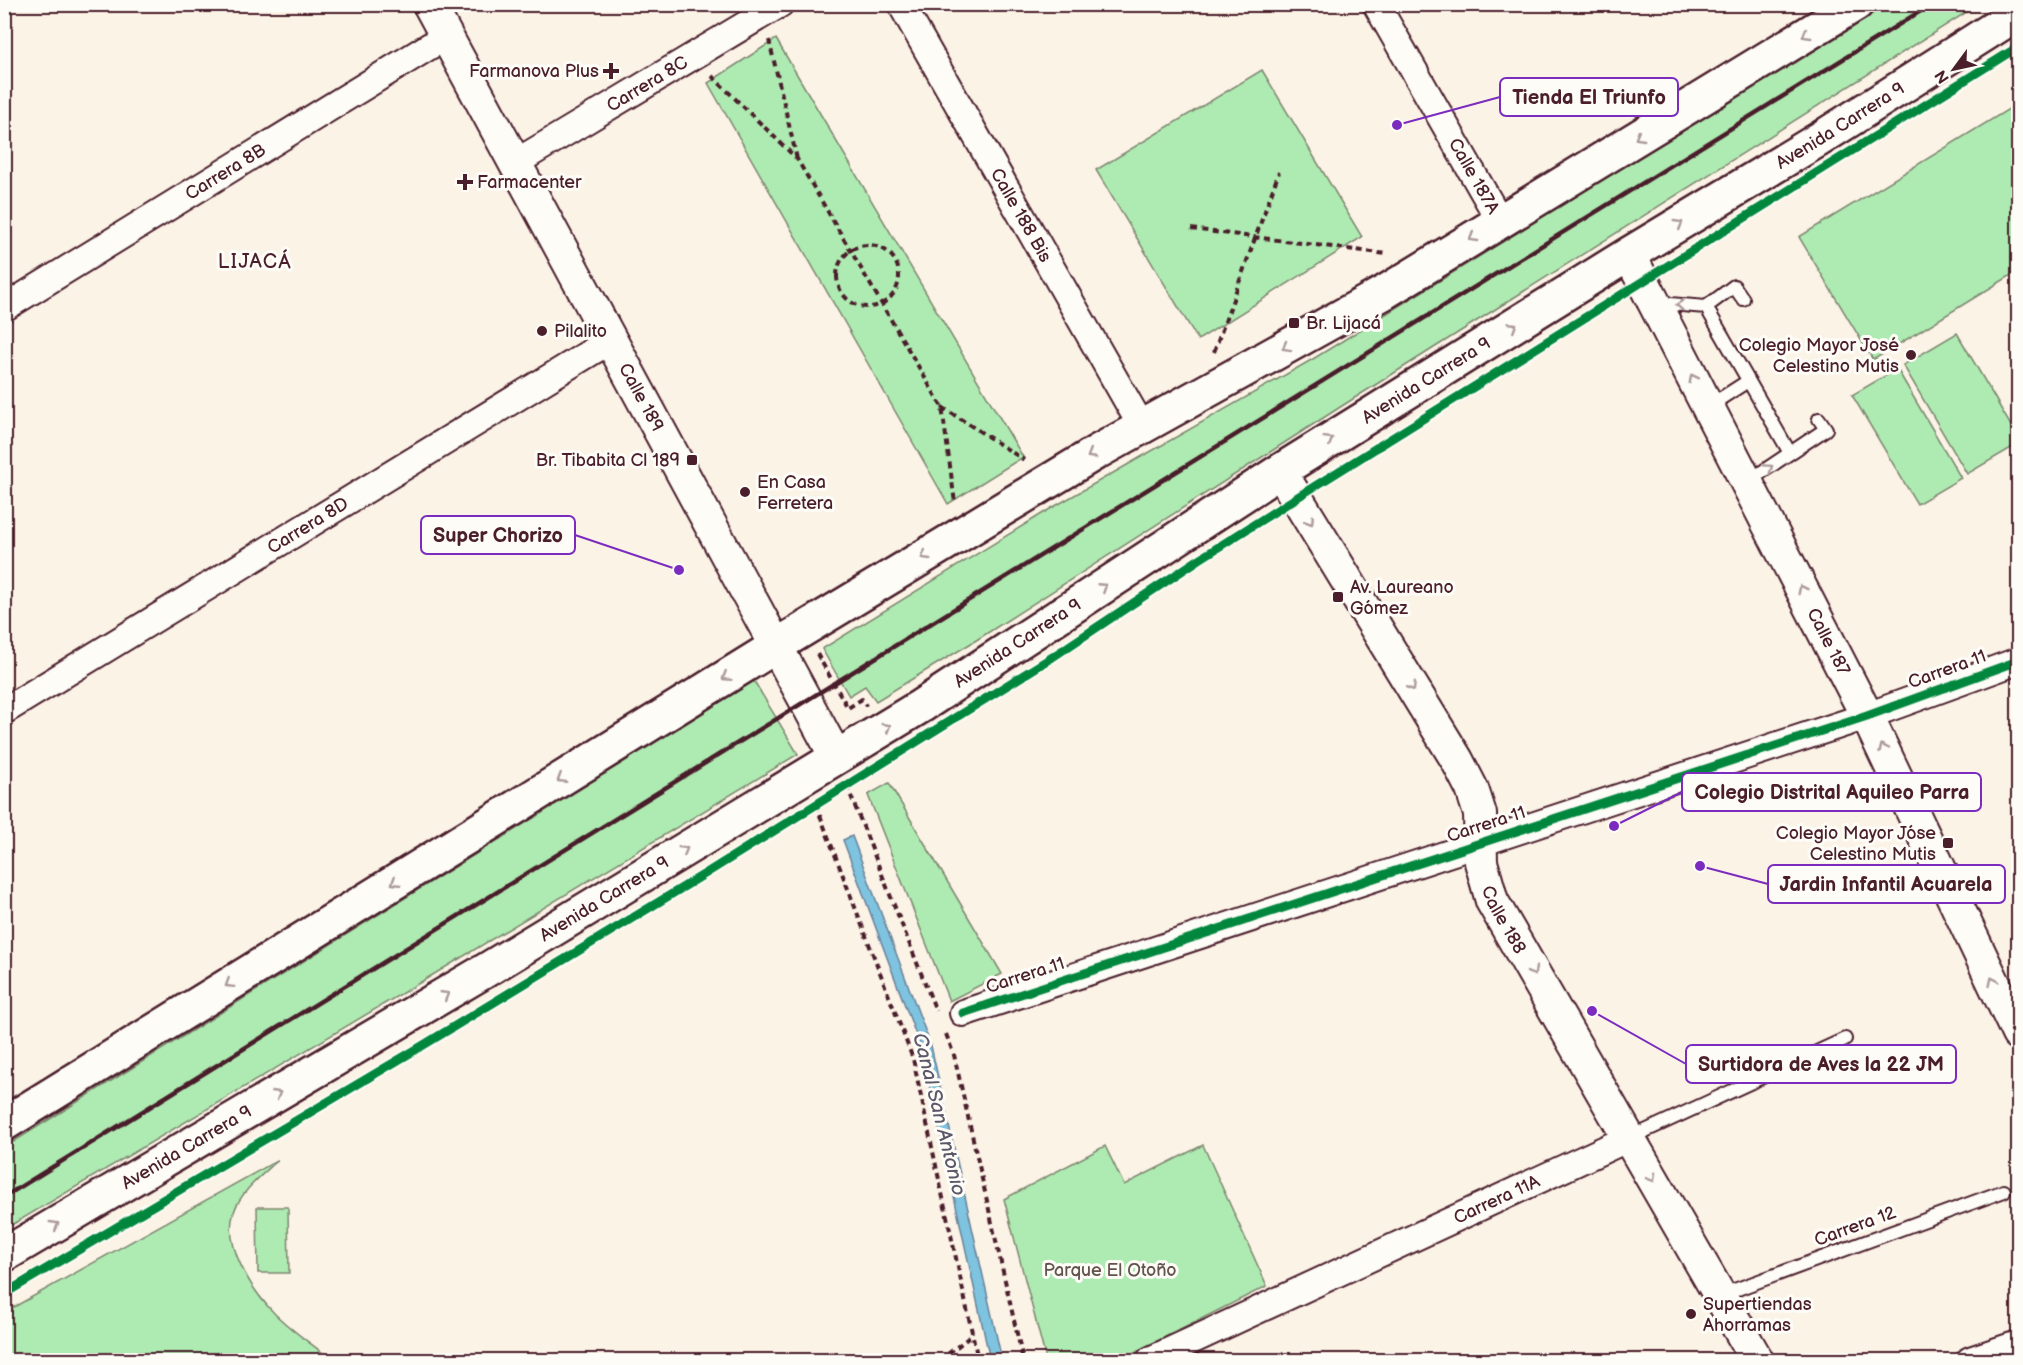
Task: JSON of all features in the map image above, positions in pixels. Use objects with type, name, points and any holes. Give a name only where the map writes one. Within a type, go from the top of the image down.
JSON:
[{"type":"main road","points":[[6,1120],[776,646],[1097,452],[1385,292],[1856,4]]},
{"type":"main road","name":"Avenida Carrera 9","points":[[4,1255],[447,993],[845,778],[921,706],[1280,471],[1629,254],[1818,140],[2019,13]]},
{"type":"street","name":"Calle 189","points":[[429,4],[845,778]]},
{"type":"street","name":"Calle 188 Bis","points":[[901,4],[1142,427]]},
{"type":"street","name":"Calle 187A","points":[[1376,4],[1500,222]]},
{"type":"street","name":"Carrera 8C","points":[[515,163],[772,10]]},
{"type":"street","name":"Carrera 8B","points":[[4,308],[446,36]]},
{"type":"street","name":"Calle 187","points":[[1629,254],[1867,716],[2019,1034]]},
{"type":"street","name":"Carrera 8D","points":[[4,711],[611,340]]},
{"type":"street","name":"Calle 188","points":[[1280,471],[1457,760],[1472,789],[1480,814],[1481,862],[1492,901],[1720,1295],[1754,1360]]},
{"type":"street","name":"Carrera 11","points":[[949,1020],[1867,716],[2019,661]]},
{"type":"street","name":"Carrera 11A","points":[[1150,1360],[1629,1138]]},
{"type":"street","points":[[1970,1360],[2019,1344]]},
{"type":"lane","points":[[1654,302],[1706,307],[1734,286],[1743,299]]},
{"type":"lane","points":[[1706,307],[1790,453]]},
{"type":"lane","points":[[1708,406],[1748,381]]},
{"type":"lane","points":[[1747,483],[1826,429],[1819,419]]},
{"type":"lane","name":"Carrera 11A","points":[[1629,1138],[1845,1039]]},
{"type":"lane","name":"Carrera 12","points":[[1720,1295],[2004,1191]]},
{"type":"path","points":[[772,10],[797,159]]},
{"type":"path","points":[[693,57],[797,159],[942,407],[956,514]]},
{"type":"path","points":[[1211,361],[1279,172]]},
{"type":"path","points":[[1191,229],[1388,254]]},
{"type":"path","points":[[864,244],[874,245],[884,249],[892,256],[900,276],[898,286],[893,295],[882,304],[866,308],[847,300],[840,292],[836,272],[839,262],[850,250],[864,244]]},
{"type":"path","points":[[942,407],[1026,461]]},
{"type":"path","points":[[816,652],[848,708],[862,699],[867,707]]},
{"type":"path","points":[[845,778],[949,1020],[954,1055],[1023,1360]]},
{"type":"path","points":[[806,810],[820,802],[913,1059],[978,1360]]},
{"type":"path","points":[[940,1360],[973,1335]]},
{"type":"green space","points":[[1888,4],[1978,5],[1345,404],[978,639],[876,701],[865,686],[849,696],[822,649],[1050,509],[1313,359]]},
{"type":"green space","points":[[776,39],[1023,457],[948,504],[708,83]]},
{"type":"green space","points":[[1262,70],[1362,237],[1198,340],[1096,170]]},
{"type":"green space","points":[[2012,107],[2018,117],[2018,271],[1873,360],[1799,237]]},
{"type":"green space","points":[[1957,333],[2018,438],[2018,444],[1967,474],[1903,365]]},
{"type":"green space","points":[[1897,369],[1961,478],[1917,504],[1852,395]]},
{"type":"green space","points":[[754,681],[798,754],[426,979],[5,1229],[5,1147]]},
{"type":"green space","points":[[889,783],[1002,974],[949,1001],[868,795]]},
{"type":"green space","name":"Parque El Otoño","points":[[1203,1145],[1267,1286],[1119,1360],[1046,1360],[1004,1199],[1105,1146],[1124,1185]]},
{"type":"green space","points":[[278,1160],[253,1184],[237,1204],[231,1225],[232,1239],[249,1281],[266,1305],[288,1326],[332,1360],[5,1360],[5,1312]]},
{"type":"green space","points":[[257,1207],[288,1207],[289,1273],[258,1273]]},
{"type":"water","name":"Canal San Antonio","points":[[852,836],[931,1046],[1002,1360],[990,1360],[922,1051],[843,840]]},
{"type":"railway","points":[[4,1197],[1932,4]]},
{"type":"cycle path","points":[[4,1294],[422,1046],[708,872],[1054,656],[1296,498],[2018,47]]},
{"type":"cycle path","points":[[963,1013],[1867,716],[2018,661]]},
{"type":"place","name":"Farmanova Plus","points":[[611,71]]},
{"type":"place","name":"Tienda El Triunfo","points":[[1397,125]]},
{"type":"place","name":"Farmacenter","points":[[465,182]]},
{"type":"place","name":"Br. Lijacá","points":[[1294,323]]},
{"type":"place","name":"Pilalito","points":[[542,331]]},
{"type":"place","name":"Colegio Mayor José Celestino Mutis","points":[[1911,355]]},
{"type":"place","name":"Br. Tibabita Cl 189","points":[[692,460]]},
{"type":"place","name":"En Casa Ferretera","points":[[745,492]]},
{"type":"place","name":"Super Chorizo","points":[[679,570]]},
{"type":"place","name":"Av. Laureano Gómez","points":[[1338,597]]},
{"type":"place","name":"Colegio Distrital Aquileo Parra","points":[[1614,826]]},
{"type":"place","name":"Colegio Mayor Jóse Celestino Mutis","points":[[1948,843]]},
{"type":"place","name":"Jardin Infantil Acuarela","points":[[1700,866]]},
{"type":"place","name":"Surtidora de Aves la 22 JM","points":[[1592,1011]]},
{"type":"place","name":"Supertiendas Ahorramas","points":[[1691,1314]]},
{"type":"district","name":"LIJACÁ","points":[[255,261]]}]
